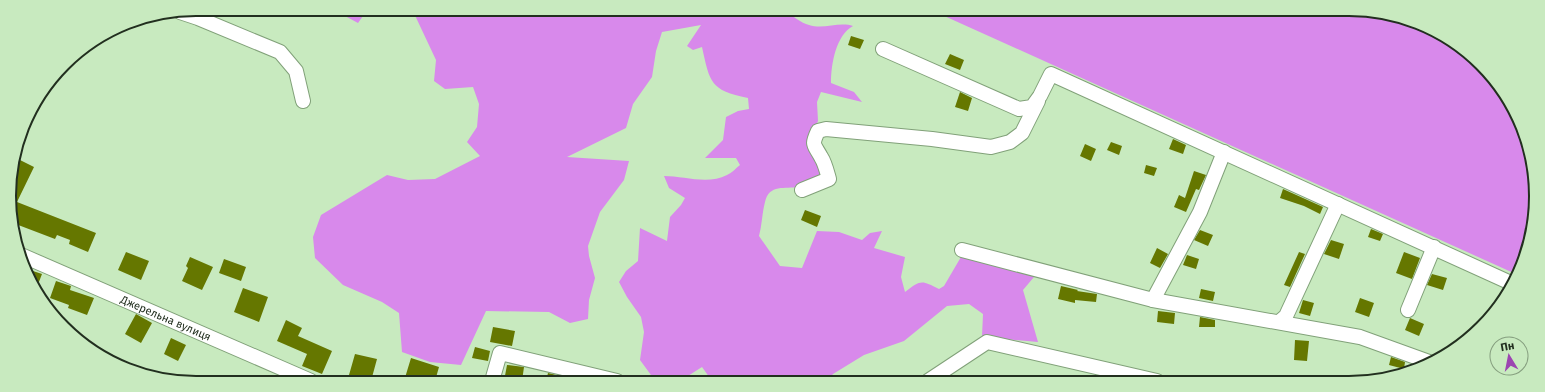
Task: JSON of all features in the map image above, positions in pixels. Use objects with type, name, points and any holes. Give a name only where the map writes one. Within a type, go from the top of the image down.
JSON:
[{"type":"street","points":[[192,16],[280,52],[296,71],[303,101]]},
{"type":"street","points":[[882,49],[1019,109],[1032,107],[1040,96]]},
{"type":"street","points":[[802,190],[829,179],[822,157],[814,147],[814,140],[818,131],[826,128],[991,147],[1010,142],[1022,133],[1051,74],[1507,281]]},
{"type":"street","points":[[1153,300],[1200,212],[1224,152]]},
{"type":"street","points":[[1279,322],[1286,316],[1338,204]]},
{"type":"street","points":[[1408,310],[1434,247]]},
{"type":"street","points":[[962,250],[1153,300],[1360,336],[1423,360]]},
{"type":"street","name":"Джерельна вулиця","points":[[28,259],[299,376]]},
{"type":"street","points":[[936,376],[987,342],[1135,376]]},
{"type":"street","points":[[493,376],[500,353],[596,376]]},
{"type":"shaded area","points":[[345,16],[363,16],[358,23]]},
{"type":"shaded area","points":[[415,16],[792,16],[806,24],[820,27],[842,24],[853,26],[842,36],[839,43],[833,59],[831,83],[854,92],[862,102],[821,92],[817,102],[818,121],[811,137],[814,155],[822,178],[808,185],[778,188],[770,192],[765,202],[759,236],[780,266],[802,268],[817,231],[839,232],[862,240],[870,233],[882,231],[874,248],[905,257],[901,277],[905,292],[918,283],[925,283],[939,289],[944,286],[968,245],[982,250],[1034,277],[1023,290],[1038,342],[982,337],[983,314],[969,304],[947,306],[904,341],[864,355],[831,376],[708,376],[702,367],[688,376],[651,375],[640,360],[644,332],[641,317],[627,297],[619,282],[626,271],[638,261],[640,228],[667,241],[670,217],[685,198],[669,188],[664,176],[704,180],[720,178],[732,172],[740,165],[736,158],[705,158],[723,140],[726,117],[738,111],[749,109],[748,98],[726,92],[714,83],[707,69],[702,47],[693,50],[687,46],[701,25],[662,32],[656,51],[652,77],[633,104],[626,128],[567,157],[629,161],[624,180],[600,212],[588,246],[595,278],[589,300],[588,319],[570,323],[549,312],[486,311],[461,365],[430,362],[402,352],[399,313],[382,302],[343,285],[315,258],[313,237],[321,215],[387,175],[408,180],[435,179],[480,156],[467,142],[477,127],[479,104],[473,87],[445,89],[434,81],[436,60]]},
{"type":"shaded area","points":[[944,16],[1361,16],[1384,19],[1418,30],[1439,40],[1459,53],[1484,77],[1499,96],[1515,127],[1526,161],[1529,184],[1529,208],[1523,243],[1512,272]]},
{"type":"building","points":[[851,36],[864,40],[860,49],[848,45]]},
{"type":"building","points":[[950,54],[964,60],[960,70],[945,64]]},
{"type":"building","points":[[960,92],[972,98],[968,111],[955,107]]},
{"type":"building","points":[[1173,139],[1186,145],[1183,154],[1169,149]]},
{"type":"building","points":[[1111,142],[1122,146],[1119,155],[1107,150]]},
{"type":"building","points":[[1085,144],[1096,149],[1091,161],[1080,156]]},
{"type":"building","points":[[19,160],[34,167],[17,202],[96,233],[88,252],[69,244],[70,240],[57,235],[55,239],[19,225],[16,208],[16,184]]},
{"type":"building","points":[[1146,165],[1157,168],[1154,176],[1144,173]]},
{"type":"building","points":[[1194,171],[1206,175],[1199,190],[1196,189],[1186,212],[1174,207],[1179,195],[1185,198]]},
{"type":"building","points":[[1283,189],[1323,207],[1320,214],[1304,206],[1280,198]]},
{"type":"building","points":[[805,210],[821,216],[817,227],[801,220]]},
{"type":"building","points":[[1371,229],[1383,234],[1380,241],[1368,237]]},
{"type":"building","points":[[1200,230],[1213,235],[1208,246],[1194,240]]},
{"type":"building","points":[[1331,240],[1344,244],[1339,259],[1324,254]]},
{"type":"building","points":[[1157,248],[1168,254],[1160,268],[1150,263]]},
{"type":"building","points":[[126,252],[149,261],[141,280],[118,270]]},
{"type":"building","points":[[1299,252],[1305,254],[1290,287],[1284,285]]},
{"type":"building","points":[[1404,252],[1420,258],[1412,279],[1396,273]]},
{"type":"building","points":[[1187,255],[1199,259],[1196,269],[1183,265]]},
{"type":"building","points":[[190,257],[213,267],[202,290],[182,281],[188,268],[186,266]]},
{"type":"building","points":[[224,259],[246,267],[241,281],[219,273]]},
{"type":"building","points":[[33,271],[42,274],[39,283]]},
{"type":"building","points":[[1432,274],[1447,278],[1443,290],[1427,285]]},
{"type":"building","points":[[56,281],[71,286],[70,290],[94,298],[87,315],[68,308],[69,305],[50,298]]},
{"type":"building","points":[[1061,286],[1078,290],[1077,291],[1097,294],[1096,302],[1075,300],[1075,303],[1058,299]]},
{"type":"building","points":[[243,288],[268,297],[259,322],[234,312]]},
{"type":"building","points":[[1201,289],[1215,292],[1213,301],[1199,298]]},
{"type":"building","points":[[1360,298],[1374,303],[1369,317],[1355,312]]},
{"type":"building","points":[[1303,300],[1314,303],[1310,316],[1299,313]]},
{"type":"building","points":[[1158,311],[1175,313],[1174,324],[1157,322]]},
{"type":"building","points":[[136,314],[152,323],[141,343],[125,334]]},
{"type":"building","points":[[1200,317],[1215,320],[1215,327],[1199,327]]},
{"type":"building","points":[[1410,318],[1424,324],[1419,336],[1405,330]]},
{"type":"building","points":[[286,320],[302,328],[298,336],[332,351],[322,374],[302,366],[307,354],[277,341]]},
{"type":"building","points":[[493,327],[515,331],[512,346],[490,342]]},
{"type":"building","points":[[171,338],[186,345],[178,361],[164,354]]},
{"type":"building","points":[[1295,340],[1309,341],[1307,361],[1294,360]]},
{"type":"building","points":[[475,347],[490,351],[488,361],[472,358]]},
{"type":"building","points":[[355,354],[377,359],[372,376],[349,375]]},
{"type":"building","points":[[1391,357],[1405,362],[1404,367],[1401,368],[1389,365]]},
{"type":"building","points":[[411,358],[439,367],[436,376],[406,376]]},
{"type":"building","points":[[507,365],[524,367],[523,376],[505,376]]},
{"type":"building","points":[[548,373],[560,376],[547,376]]}]
